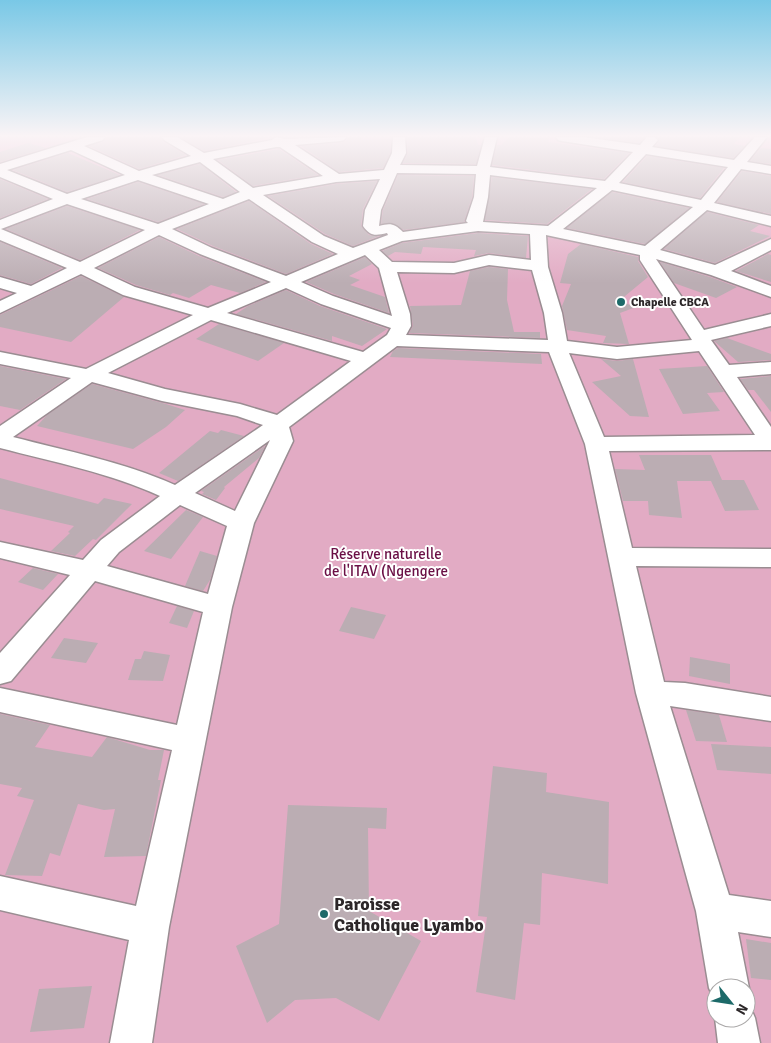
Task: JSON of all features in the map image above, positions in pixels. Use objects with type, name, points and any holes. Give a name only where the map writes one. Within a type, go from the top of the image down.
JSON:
[{"type":"street","points":[[35,186],[65,199],[159,229],[206,251],[286,282],[398,333],[403,341],[559,346],[623,353],[701,341],[771,320]]},
{"type":"street","points":[[0,225],[104,186]]},
{"type":"street","points":[[168,186],[221,203]]},
{"type":"street","points":[[240,186],[318,239],[360,251],[387,266],[454,268],[489,260],[516,262],[540,267]]},
{"type":"street","points":[[0,308],[159,229],[221,203],[250,193],[292,186]]},
{"type":"street","points":[[385,186],[373,210],[371,226],[375,231],[390,228],[400,237]]},
{"type":"street","points":[[478,226],[474,222],[482,197],[482,186]]},
{"type":"street","points":[[727,978],[715,911],[651,693],[596,444],[563,363],[553,313],[540,267],[544,231],[608,186],[705,204],[771,221]]},
{"type":"street","points":[[719,186],[705,204],[648,252],[648,260],[770,442]]},
{"type":"street","points":[[0,436],[88,376],[210,314],[360,251],[400,237],[478,226],[544,231],[648,252],[717,271],[771,292]]},
{"type":"street","points":[[0,234],[81,268],[129,291],[366,359]]},
{"type":"street","points":[[717,271],[771,244]]},
{"type":"street","points":[[0,673],[110,546],[178,494],[278,425],[398,333],[401,314],[387,266]]},
{"type":"street","points":[[0,282],[32,292]]},
{"type":"street","points":[[0,358],[107,379],[162,395],[240,410],[268,418],[278,425],[282,441],[241,523],[218,607],[150,927],[131,1043]]},
{"type":"street","points":[[722,372],[771,368]]},
{"type":"street","points":[[0,441],[94,465],[147,482],[241,523]]},
{"type":"street","points":[[596,444],[770,442]]},
{"type":"street","points":[[0,550],[88,570],[218,607]]},
{"type":"street","points":[[622,557],[771,558]]},
{"type":"street","points":[[651,693],[685,694],[771,709]]},
{"type":"street","points":[[0,700],[190,741]]},
{"type":"street","points":[[0,893],[150,927]]},
{"type":"street","points":[[715,911],[771,919]]},
{"type":"street","points":[[737,1028],[739,1043]]},
{"type":"green space","name":"Réserve naturelle de l'ITAV (Ngengere","points":[[0,186],[771,186],[771,1043],[0,1043]]},
{"type":"building","points":[[0,186],[16,186],[48,199],[0,218]]},
{"type":"building","points":[[51,186],[87,186],[67,192]]},
{"type":"building","points":[[127,186],[149,186],[204,204],[158,222],[87,199]]},
{"type":"building","points":[[190,186],[228,186],[236,192],[223,197]]},
{"type":"building","points":[[327,186],[375,186],[363,209],[361,226],[369,235],[379,236],[353,246],[325,234],[268,196]]},
{"type":"building","points":[[393,186],[473,186],[472,197],[464,222],[404,230],[392,223],[381,224],[383,210]]},
{"type":"building","points":[[491,186],[564,186],[592,189],[547,224],[485,220]]},
{"type":"building","points":[[641,186],[710,186],[700,198]]},
{"type":"building","points":[[730,186],[771,186],[771,214],[717,202]]},
{"type":"building","points":[[612,192],[689,208],[645,244],[567,228]]},
{"type":"building","points":[[249,201],[311,244],[333,254],[286,274],[213,246],[177,229]]},
{"type":"building","points":[[67,206],[140,230],[80,260],[6,229]]},
{"type":"building","points":[[707,212],[759,225],[750,231],[770,236],[715,263],[664,249]]},
{"type":"building","points":[[478,233],[528,236],[526,258],[489,253],[474,256],[476,250],[423,247],[421,254],[395,252],[388,256],[382,251],[402,243]]},
{"type":"building","points":[[159,237],[199,256],[266,282],[240,293],[211,285],[189,298],[173,293],[170,295],[136,285],[98,268]]},
{"type":"building","points":[[0,242],[62,268],[31,284],[0,275]]},
{"type":"building","points":[[581,244],[638,257],[638,261],[648,277],[619,301],[636,307],[620,313],[629,344],[603,343],[606,336],[567,330],[562,306],[571,284],[560,283],[568,254]]},
{"type":"building","points":[[768,254],[771,255],[771,282],[736,271]]},
{"type":"building","points":[[365,257],[372,264],[349,276],[360,280],[350,285],[385,297],[389,313],[306,282]]},
{"type":"building","points":[[660,262],[737,287],[716,298],[674,283]]},
{"type":"building","points":[[489,267],[508,269],[507,300],[514,332],[540,332],[540,338],[409,333],[413,326],[410,306],[461,305],[470,271]]},
{"type":"building","points":[[81,276],[124,297],[71,342],[0,327],[0,315]]},
{"type":"building","points":[[286,290],[320,306],[387,329],[362,346],[332,336],[332,341],[236,314],[248,306]]},
{"type":"building","points":[[219,324],[284,343],[258,361],[196,339]]},
{"type":"building","points":[[727,338],[771,354],[771,360],[738,362],[714,341]]},
{"type":"building","points":[[398,348],[541,354],[542,364],[390,357],[393,351]]},
{"type":"building","points":[[601,359],[617,361],[633,359],[649,417],[630,416],[592,382],[621,376]]},
{"type":"building","points":[[0,366],[66,379],[20,410],[0,406]]},
{"type":"building","points":[[707,366],[724,392],[707,393],[720,411],[683,414],[659,369]]},
{"type":"building","points":[[771,376],[771,412],[754,390],[748,390],[740,379]]},
{"type":"building","points":[[92,384],[185,410],[166,427],[133,449],[37,426],[47,415]]},
{"type":"building","points":[[221,430],[244,436],[178,481],[159,473],[210,431],[218,433]]},
{"type":"building","points":[[265,446],[259,458],[224,487],[216,500],[202,494],[204,492],[201,491]]},
{"type":"building","points":[[639,455],[711,455],[722,480],[744,480],[759,510],[725,511],[711,481],[677,481],[682,518],[649,515],[648,501],[623,501],[615,469],[645,470]]},
{"type":"building","points":[[0,478],[98,504],[104,498],[132,504],[96,540],[93,539],[75,556],[51,551],[70,533],[68,532],[74,526],[0,509]]},
{"type":"building","points":[[186,510],[203,517],[171,559],[144,551]]},
{"type":"building","points":[[200,551],[217,556],[210,580],[203,591],[185,586]]},
{"type":"building","points":[[33,568],[58,574],[43,590],[18,582]]},
{"type":"building","points":[[177,606],[194,611],[187,628],[169,623]]},
{"type":"building","points":[[351,607],[386,615],[374,639],[339,631]]},
{"type":"building","points":[[64,638],[98,643],[86,663],[51,658]]},
{"type":"building","points":[[144,651],[170,655],[163,681],[128,680],[135,659],[141,659]]},
{"type":"building","points":[[690,657],[730,664],[730,684],[689,676]]},
{"type":"building","points":[[686,710],[719,715],[727,742],[696,741]]},
{"type":"building","points":[[0,714],[50,725],[35,747],[92,757],[107,737],[150,750],[164,750],[158,780],[161,780],[146,856],[104,857],[115,809],[104,810],[78,804],[60,856],[50,853],[42,876],[5,875],[34,800],[17,796],[22,788],[0,784]]},
{"type":"building","points":[[711,744],[771,747],[771,774],[717,770]]},
{"type":"building","points":[[493,766],[547,773],[546,792],[609,802],[608,884],[542,873],[540,925],[524,923],[515,1000],[476,992],[487,917],[478,916]]},
{"type":"building","name":"Paroisse Catholique Lyambo","points":[[288,805],[387,808],[386,829],[368,828],[369,911],[421,941],[379,1021],[336,998],[295,1000],[267,1023],[236,946],[279,924]]},
{"type":"building","points":[[746,939],[771,943],[771,980],[751,978]]},
{"type":"building","points":[[92,986],[84,1028],[30,1032],[39,989]]},
{"type":"place","name":"Chapelle CBCA","points":[[621,302]]},
{"type":"place","name":"Paroisse Catholique Lyambo","points":[[324,914]]}]
